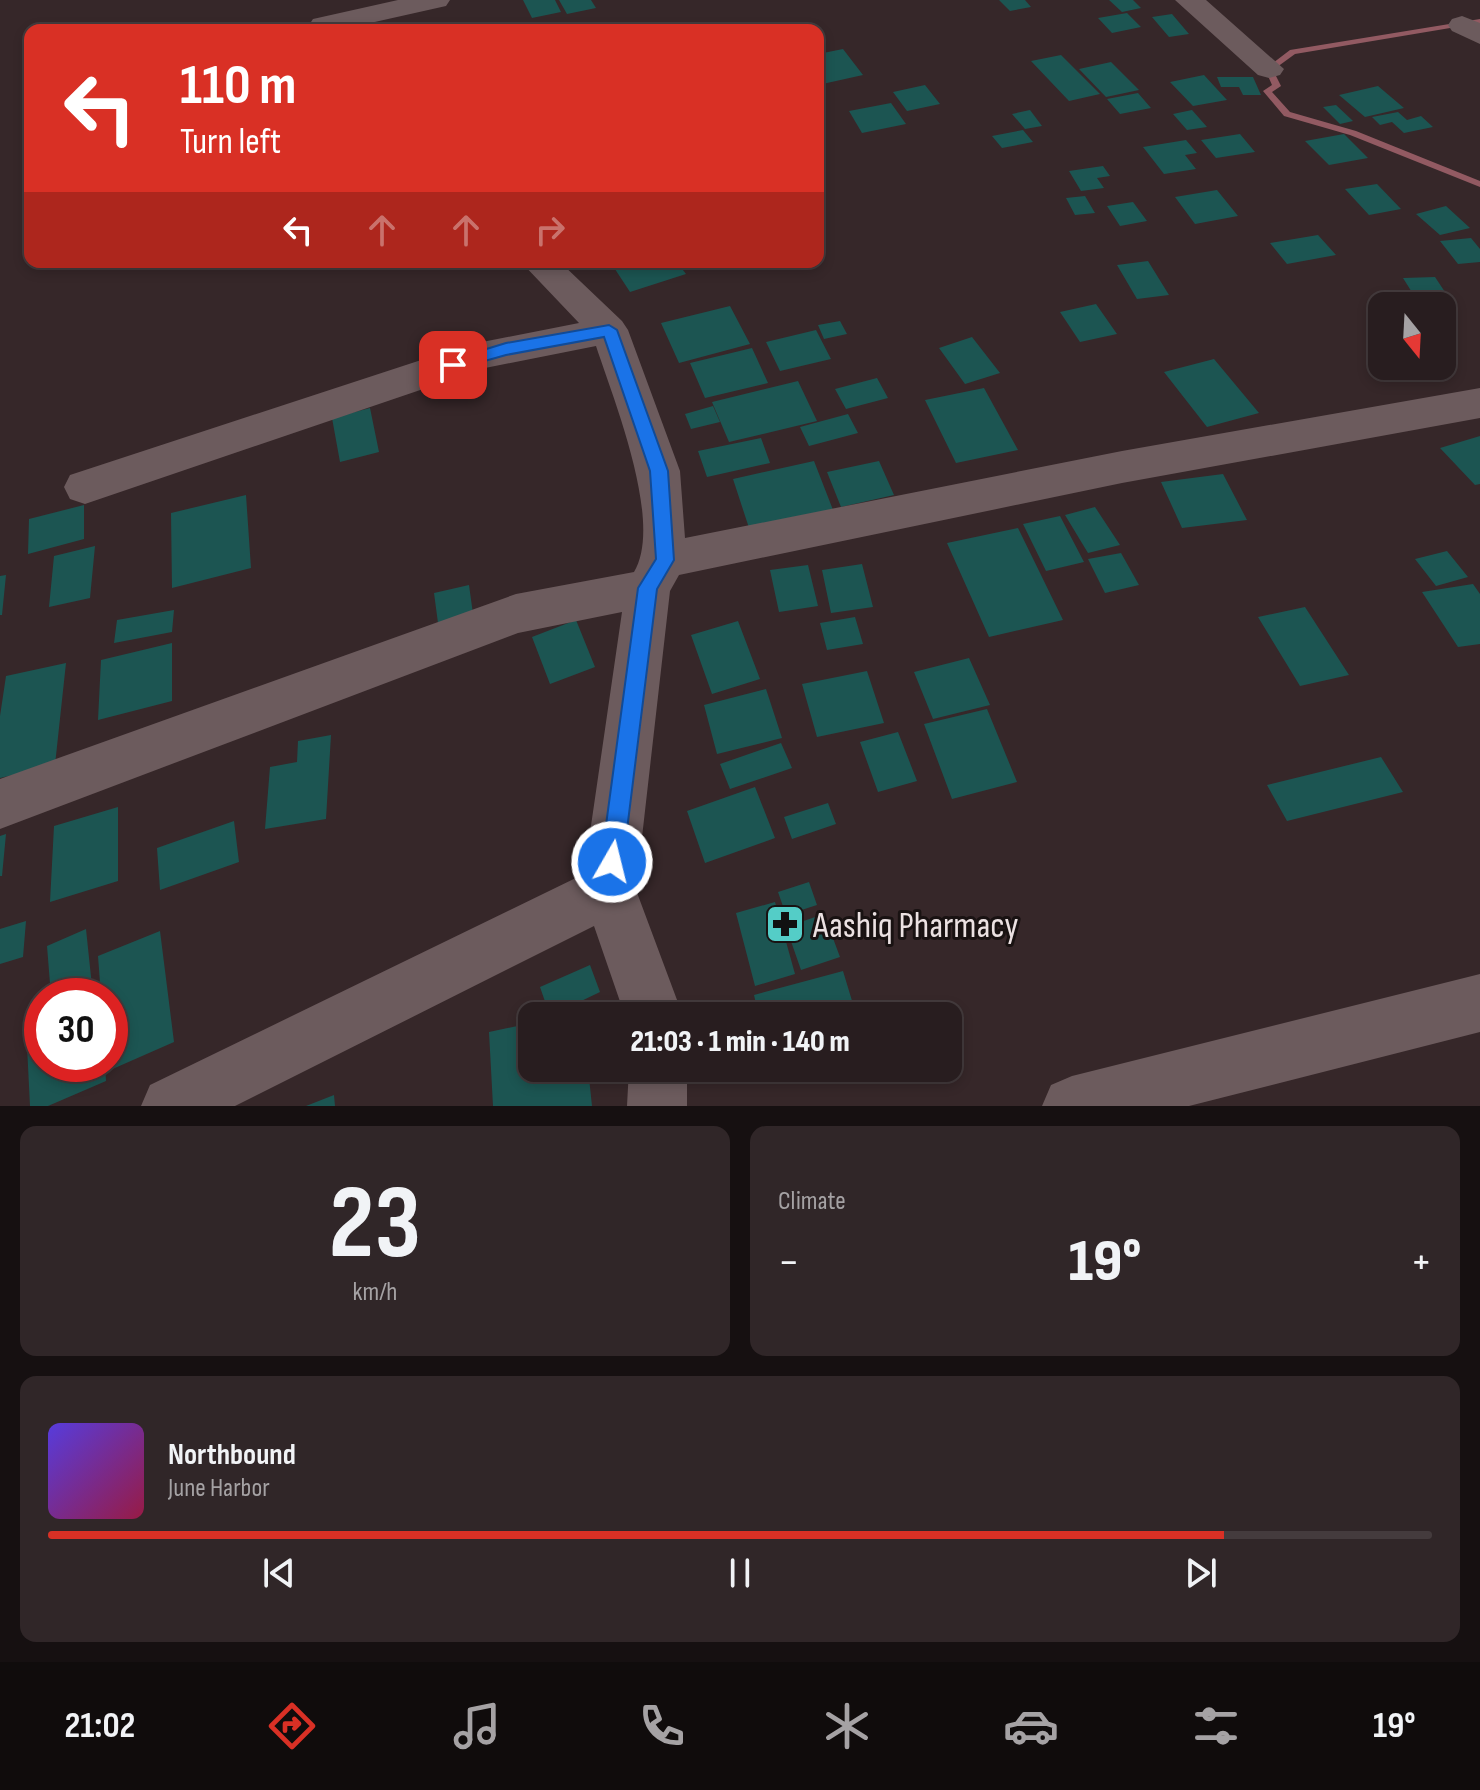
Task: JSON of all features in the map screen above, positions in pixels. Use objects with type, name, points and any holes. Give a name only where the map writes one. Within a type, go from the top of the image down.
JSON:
[{"type":"street","points":[[323,18],[436,0]]},
{"type":"street","points":[[1189,0],[1269,69]]},
{"type":"street","points":[[545,268],[609,330],[659,471],[656,574],[609,890],[649,1002]]},
{"type":"street","points":[[85,487],[481,355],[609,330]]},
{"type":"street","points":[[0,804],[516,614],[656,574],[1122,467],[1480,403]]},
{"type":"street","points":[[171,1106],[609,890]]},
{"type":"street","points":[[1072,1106],[1480,1003]]},
{"type":"street","points":[[657,1106],[658,1082]]},
{"type":"building","points":[[523,0],[555,0],[561,12],[532,18]]},
{"type":"building","points":[[559,0],[591,0],[596,8],[567,14]]},
{"type":"building","points":[[999,0],[1025,0],[1031,7],[1010,11]]},
{"type":"building","points":[[1109,0],[1133,0],[1141,8],[1122,12]]},
{"type":"building","points":[[1127,13],[1141,27],[1112,33],[1098,18]]},
{"type":"building","points":[[1172,14],[1189,34],[1169,37],[1152,17]]},
{"type":"building","points":[[843,49],[863,75],[824,84],[824,53]]},
{"type":"building","points":[[1061,55],[1100,94],[1069,101],[1031,61]]},
{"type":"building","points":[[1111,62],[1139,90],[1106,97],[1079,69]]},
{"type":"building","points":[[1204,75],[1227,100],[1193,106],[1170,82]]},
{"type":"building","points":[[1217,77],[1253,77],[1261,95],[1243,95],[1239,87],[1221,87]]},
{"type":"building","points":[[925,85],[940,104],[907,111],[893,92]]},
{"type":"building","points":[[1378,86],[1404,108],[1365,117],[1339,95]]},
{"type":"building","points":[[1138,93],[1151,108],[1120,114],[1107,99]]},
{"type":"building","points":[[891,103],[906,124],[862,133],[849,111]]},
{"type":"building","points":[[1336,105],[1353,121],[1340,124],[1323,107]]},
{"type":"building","points":[[1030,110],[1042,126],[1025,129],[1012,114]]},
{"type":"building","points":[[1192,110],[1207,127],[1187,130],[1173,114]]},
{"type":"building","points":[[1398,112],[1407,120],[1421,116],[1433,127],[1404,133],[1392,122],[1380,125],[1372,117]]},
{"type":"building","points":[[1023,130],[1033,142],[1002,148],[992,136]]},
{"type":"building","points":[[1240,134],[1255,152],[1216,158],[1201,140]]},
{"type":"building","points":[[1344,134],[1368,158],[1329,165],[1305,141]]},
{"type":"building","points":[[1186,140],[1197,153],[1185,155],[1196,169],[1164,174],[1143,147]]},
{"type":"building","points":[[1103,166],[1110,176],[1097,178],[1104,188],[1081,191],[1069,171]]},
{"type":"building","points":[[1377,184],[1401,209],[1369,215],[1345,189]]},
{"type":"building","points":[[1217,190],[1238,216],[1195,224],[1175,197]]},
{"type":"building","points":[[1085,196],[1095,213],[1075,215],[1066,198]]},
{"type":"building","points":[[1133,202],[1147,221],[1120,226],[1107,206]]},
{"type":"building","points":[[1446,206],[1470,228],[1440,235],[1416,214]]},
{"type":"building","points":[[1318,235],[1336,255],[1287,264],[1270,243]]},
{"type":"building","points":[[1471,238],[1480,249],[1480,262],[1458,264],[1440,241]]},
{"type":"building","points":[[1148,261],[1169,295],[1137,299],[1117,265]]},
{"type":"building","points":[[614,268],[682,268],[686,274],[630,292]]},
{"type":"building","points":[[1435,277],[1445,292],[1412,292],[1403,278]]},
{"type":"building","points":[[1096,304],[1117,334],[1080,342],[1060,312]]},
{"type":"building","points":[[730,306],[750,344],[679,363],[661,323]]},
{"type":"building","points":[[840,321],[847,334],[824,339],[818,325]]},
{"type":"building","points":[[816,330],[831,359],[780,371],[766,342]]},
{"type":"building","points":[[972,337],[1000,373],[965,384],[939,348]]},
{"type":"building","points":[[752,348],[768,383],[705,398],[690,363]]},
{"type":"building","points":[[1214,359],[1259,413],[1207,427],[1164,372]]},
{"type":"building","points":[[877,378],[888,398],[846,409],[835,389]]},
{"type":"building","points":[[798,381],[817,421],[729,442],[712,402]]},
{"type":"building","points":[[984,388],[1018,450],[956,463],[925,400]]},
{"type":"building","points":[[713,406],[720,422],[691,429],[685,414]]},
{"type":"building","points":[[370,408],[379,452],[340,462],[332,418]]},
{"type":"building","points":[[848,414],[858,433],[809,446],[800,427]]},
{"type":"building","points":[[1480,436],[1480,484],[1475,485],[1440,448]]},
{"type":"building","points":[[761,438],[770,463],[707,477],[698,451]]},
{"type":"building","points":[[814,461],[835,515],[751,534],[733,479]]},
{"type":"building","points":[[879,461],[894,495],[841,507],[827,472]]},
{"type":"building","points":[[1223,474],[1247,520],[1182,528],[1161,482]]},
{"type":"building","points":[[246,495],[251,568],[172,588],[171,513]]},
{"type":"building","points":[[84,505],[84,539],[28,554],[29,519]]},
{"type":"building","points":[[1095,507],[1120,545],[1088,553],[1065,515]]},
{"type":"building","points":[[1060,516],[1084,562],[1046,571],[1023,524]]},
{"type":"building","points":[[1018,528],[1063,620],[989,637],[947,543]]},
{"type":"building","points":[[95,546],[90,598],[49,607],[54,556]]},
{"type":"building","points":[[1447,551],[1468,577],[1436,586],[1415,559]]},
{"type":"building","points":[[1121,553],[1139,585],[1105,593],[1088,559]]},
{"type":"building","points":[[862,564],[873,607],[831,613],[822,570]]},
{"type":"building","points":[[808,565],[818,606],[779,612],[770,570]]},
{"type":"building","points":[[6,575],[2,615],[0,615],[0,576]]},
{"type":"building","points":[[1473,584],[1480,594],[1480,644],[1458,647],[1422,592]]},
{"type":"building","points":[[469,585],[473,614],[438,623],[434,593]]},
{"type":"building","points":[[1305,607],[1349,675],[1300,686],[1258,617]]},
{"type":"building","points":[[174,610],[172,632],[114,643],[117,620]]},
{"type":"building","points":[[855,617],[863,644],[827,650],[820,623]]},
{"type":"building","points":[[576,620],[595,667],[550,684],[532,637]]},
{"type":"building","points":[[738,621],[760,679],[712,694],[691,635]]},
{"type":"building","points":[[172,643],[172,701],[98,720],[101,660]]},
{"type":"building","points":[[969,658],[990,705],[933,719],[914,672]]},
{"type":"building","points":[[66,663],[55,765],[0,778],[0,716],[6,676]]},
{"type":"building","points":[[867,671],[884,723],[817,737],[802,684]]},
{"type":"building","points":[[766,689],[782,738],[717,754],[704,705]]},
{"type":"building","points":[[987,709],[1017,782],[952,799],[924,724]]},
{"type":"building","points":[[898,732],[917,781],[878,792],[860,742]]},
{"type":"building","points":[[331,735],[326,819],[265,829],[270,767],[297,762],[298,741]]},
{"type":"building","points":[[781,743],[792,768],[730,789],[720,764]]},
{"type":"building","points":[[1381,757],[1403,792],[1287,821],[1267,785]]},
{"type":"building","points":[[755,787],[775,838],[705,863],[687,811]]},
{"type":"building","points":[[828,803],[836,824],[792,839],[784,817]]},
{"type":"building","points":[[118,807],[118,881],[50,902],[54,826]]},
{"type":"building","points":[[234,821],[239,862],[160,890],[157,848]]},
{"type":"building","points":[[6,834],[2,876],[0,876],[0,836]]},
{"type":"building","points":[[809,882],[817,905],[786,915],[778,892]]},
{"type":"building","points":[[775,902],[795,974],[755,986],[736,913]]},
{"type":"building","points":[[824,914],[840,957],[801,970],[786,927]]},
{"type":"building","points":[[26,921],[23,957],[0,964],[0,929]]},
{"type":"building","points":[[86,929],[91,978],[50,978],[47,946]]},
{"type":"building","points":[[160,931],[174,1042],[128,1062],[128,978],[100,978],[98,956]]},
{"type":"building","points":[[590,965],[600,992],[579,1002],[545,1002],[540,987]]},
{"type":"building","points":[[843,971],[852,1002],[756,1002],[754,995]]},
{"type":"building","points":[[518,1026],[518,1082],[589,1082],[592,1106],[493,1106],[489,1032]]},
{"type":"building","points":[[29,1082],[104,1082],[48,1106],[30,1106]]},
{"type":"building","points":[[334,1095],[335,1106],[306,1106]]},
{"type":"waterway","points":[[1480,21],[1293,52],[1269,69],[1277,86],[1267,91],[1287,114],[1353,133],[1480,184]]},
{"type":"place","name":"Aashiq Pharmacy","points":[[785,924]]},
{"type":"route","points":[[453,365],[506,349],[609,330],[659,471],[665,560],[648,588],[612,862]]}]
